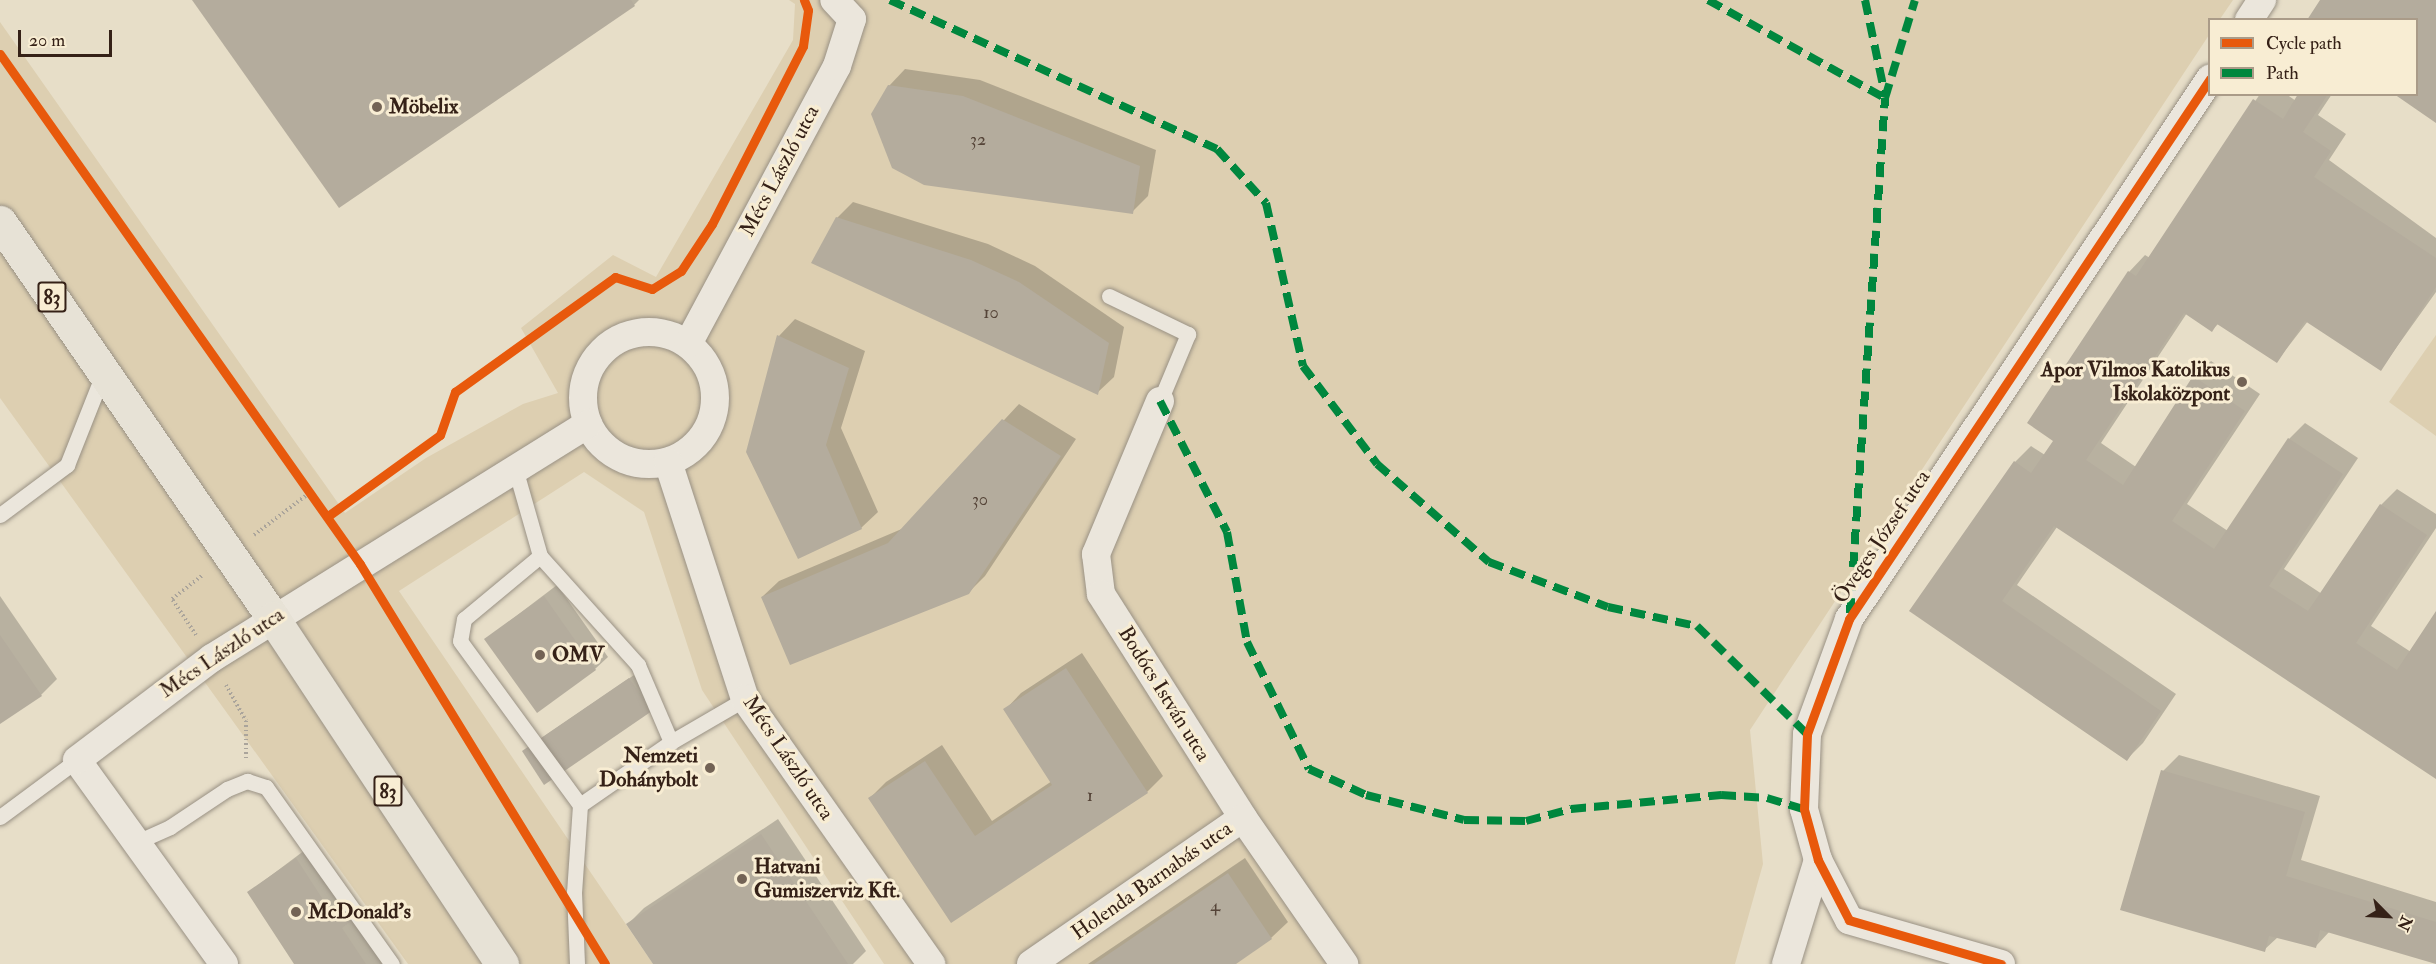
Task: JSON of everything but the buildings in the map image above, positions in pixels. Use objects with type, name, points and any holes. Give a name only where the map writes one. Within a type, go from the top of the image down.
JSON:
[{"type":"main road","name":"83","points":[[0,222],[105,371],[227,556],[273,618],[502,964]]},
{"type":"street","name":"Mécs László utca","points":[[688,344],[837,66],[852,19],[834,0]]},
{"type":"street","points":[[2250,18],[2262,0]]},
{"type":"street","name":"Öveges József utca","points":[[2001,964],[1849,920],[1818,860],[1804,808],[1807,734],[1849,619],[2208,82]]},
{"type":"street","points":[[638,332],[653,332],[688,344],[703,360],[713,380],[715,402],[704,435],[683,455],[668,462],[652,464],[620,458],[606,448],[588,424],[583,395],[585,380],[600,354],[612,343],[638,332]]},
{"type":"street","name":"Bodócs István utca","points":[[1160,401],[1096,554],[1101,594],[1243,818],[1344,964]]},
{"type":"street","name":"Mécs László utca","points":[[77,760],[146,705],[273,618],[588,424]]},
{"type":"street","name":"Mécs László utca","points":[[668,462],[745,699],[931,964]]},
{"type":"street","points":[[77,760],[139,841],[224,964]]},
{"type":"street","name":"Holenda Barnabás utca","points":[[1031,964],[1243,818]]},
{"type":"street","points":[[1786,964],[1818,860]]},
{"type":"lane","points":[[1109,297],[1188,334],[1160,401]]},
{"type":"lane","points":[[3,508],[67,465],[105,371]]},
{"type":"lane","points":[[515,468],[540,556],[638,665],[671,742]]},
{"type":"lane","points":[[540,556],[464,619],[460,641],[580,805],[574,892],[577,964]]},
{"type":"lane","points":[[580,805],[671,742],[745,699]]},
{"type":"lane","points":[[0,817],[77,760]]},
{"type":"lane","points":[[139,841],[170,827],[227,789],[247,781],[266,787],[392,964]]},
{"type":"path","points":[[301,484],[315,501]]},
{"type":"shaded area","points":[[789,0],[2233,0],[2221,18],[2208,18],[2208,37],[1750,730],[1763,864],[1735,964],[884,964],[702,690],[644,512],[584,472],[399,591],[653,964],[408,964],[0,398],[0,22],[345,513],[426,458],[523,404],[558,393],[521,328],[613,255],[656,277],[793,40],[795,4]]},
{"type":"shaded area","points":[[2436,335],[2436,436],[2389,402]]},
{"type":"marked path","points":[[890,0],[1217,149],[1266,203],[1303,366],[1377,464],[1489,562],[1608,607],[1697,626],[1807,734]]},
{"type":"marked path","points":[[1708,0],[1885,98]]},
{"type":"marked path","points":[[1865,0],[1885,95]]},
{"type":"marked path","points":[[1850,613],[1885,98],[1915,0]]},
{"type":"marked path","points":[[1160,401],[1227,532],[1247,642],[1309,769],[1366,795],[1464,820],[1526,821],[1571,809],[1721,795],[1767,798],[1804,809]]},
{"type":"cycle path","points":[[328,516],[440,435],[455,392],[615,277],[652,289],[681,271],[712,224],[803,46],[808,10],[804,0]]},
{"type":"cycle path","points":[[0,54],[360,564],[605,964]]},
{"type":"cycle path","points":[[2001,964],[1849,920],[1818,860],[1804,809],[1807,734],[1849,619],[2208,82]]},
{"type":"place","name":"Möbelix","points":[[377,107]]},
{"type":"place","name":"Apor Vilmos Katolikus Iskolaközpont","points":[[2242,382]]},
{"type":"place","name":"OMV","points":[[540,655]]},
{"type":"place","name":"Nemzeti Dohánybolt","points":[[710,768]]},
{"type":"place","name":"Hatvani Gumiszerviz Kft.","points":[[742,879]]},
{"type":"place","name":"McDonald's","points":[[296,912]]}]
